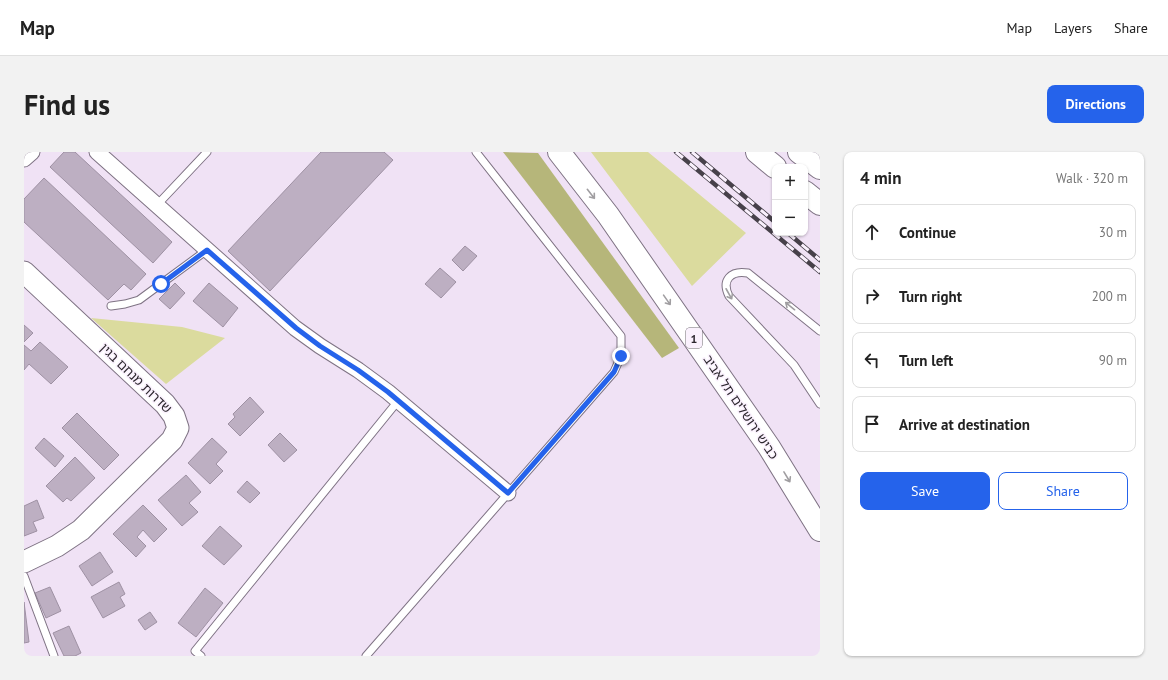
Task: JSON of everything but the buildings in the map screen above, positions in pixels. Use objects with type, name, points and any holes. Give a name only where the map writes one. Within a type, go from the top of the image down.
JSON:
[{"type":"highway","points":[[554,152],[572,169]]},
{"type":"highway","name":"כביש ירושלים תל אביב","points":[[559,152],[608,215],[769,447],[820,530]]},
{"type":"highway","points":[[757,152],[772,164]]},
{"type":"highway","points":[[800,152],[820,168]]},
{"type":"highway","points":[[808,194],[820,204]]},
{"type":"street","points":[[24,159],[32,152]]},
{"type":"street","points":[[97,152],[296,328],[320,346],[358,370],[398,400],[508,493]]},
{"type":"street","name":"שדרות מנחם בגין","points":[[24,562],[57,546],[81,530],[172,440],[178,428],[174,416],[165,404],[28,282]]},
{"type":"lane","points":[[157,205],[207,152]]},
{"type":"lane","points":[[366,656],[614,372],[621,356],[621,336],[476,152]]},
{"type":"lane","points":[[111,306],[139,300],[207,250]]},
{"type":"lane","points":[[820,331],[748,274],[742,272],[736,273],[731,275],[726,282],[729,296],[794,365],[820,404]]},
{"type":"lane","points":[[201,656],[195,651],[398,400]]},
{"type":"lane","points":[[24,576],[54,656]]},
{"type":"green space","points":[[503,152],[538,153],[679,348],[662,358]]},
{"type":"green space","points":[[591,152],[648,152],[746,233],[692,286]]},
{"type":"green space","points":[[91,318],[182,327],[225,338],[166,384]]},
{"type":"railway","points":[[676,152],[820,272]]},
{"type":"railway","points":[[692,152],[772,219]]},
{"type":"railway","points":[[792,236],[820,260]]},
{"type":"route","points":[[161,284],[207,250],[296,328],[388,392],[508,493],[614,372],[621,356]]}]
